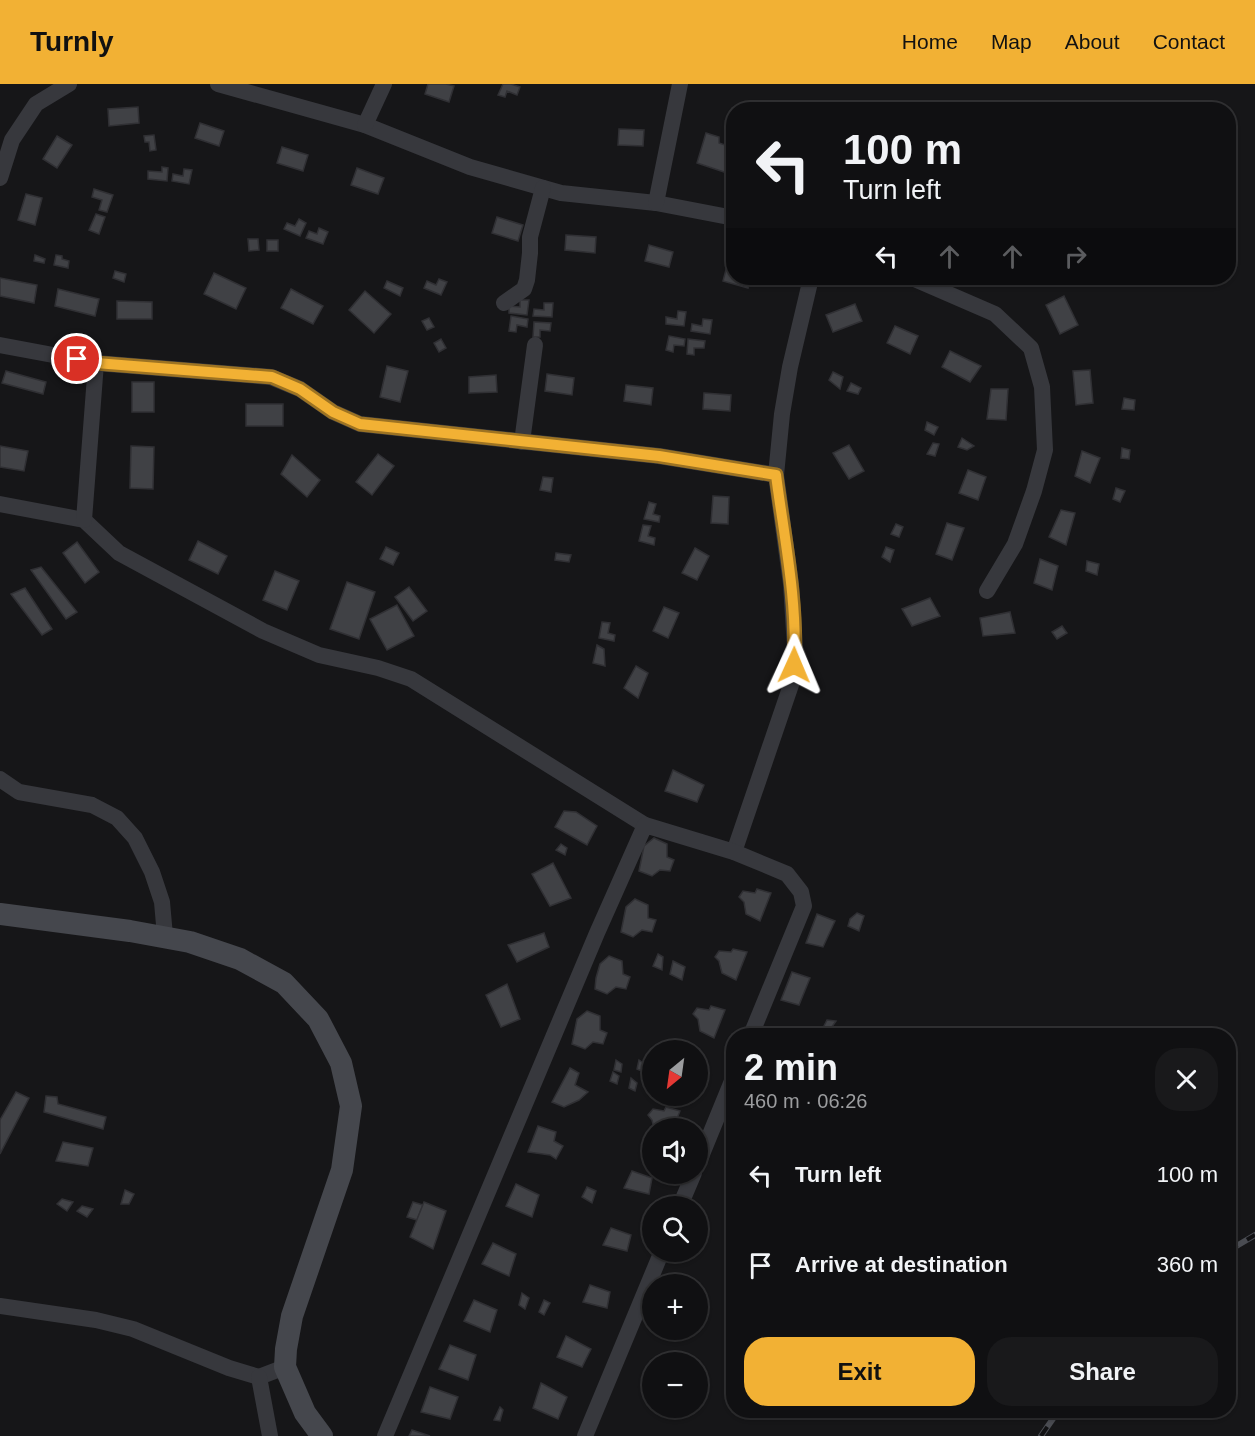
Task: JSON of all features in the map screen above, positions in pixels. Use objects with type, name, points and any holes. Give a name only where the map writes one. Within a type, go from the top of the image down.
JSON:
[{"type":"street","points":[[0,178],[12,140],[36,104],[69,84]]},
{"type":"street","points":[[218,84],[365,125],[470,167],[561,193],[656,203],[726,216]]},
{"type":"street","points":[[365,125],[384,84]]},
{"type":"street","points":[[656,203],[680,84]]},
{"type":"street","points":[[504,303],[524,289],[527,280],[530,237],[543,188]]},
{"type":"street","points":[[734,852],[792,682],[795,648],[791,584],[776,475],[782,414],[790,367],[809,285]]},
{"type":"street","points":[[928,285],[995,314],[1031,348],[1042,387],[1045,450],[1015,544],[987,591]]},
{"type":"street","points":[[0,345],[96,363],[272,377],[300,389],[333,412],[360,424],[659,456],[776,475]]},
{"type":"street","points":[[522,442],[535,345]]},
{"type":"street","points":[[84,520],[96,363]]},
{"type":"street","points":[[0,504],[84,520],[119,553],[263,631],[319,655],[378,668],[411,679],[645,825],[734,852],[787,874],[801,892],[804,906],[754,1028]]},
{"type":"street","points":[[0,779],[19,792],[92,805],[117,818],[135,838],[152,872],[162,902],[165,936]]},
{"type":"street","points":[[385,1436],[597,933],[645,825]]},
{"type":"street","points":[[0,914],[165,936],[190,942],[240,959],[284,984],[318,1019],[341,1063],[351,1106],[342,1170],[292,1316],[285,1367],[305,1413],[322,1436]]},
{"type":"street","points":[[708,1140],[726,1096]]},
{"type":"street","points":[[585,1436],[657,1262]]},
{"type":"street","points":[[0,1306],[58,1313],[133,1329],[229,1368],[259,1377],[285,1367]]},
{"type":"street","points":[[259,1377],[270,1436]]},
{"type":"building","points":[[428,84],[454,86],[449,102],[425,94]]},
{"type":"building","points":[[503,84],[520,87],[517,95],[507,91],[505,97],[498,95]]},
{"type":"building","points":[[138,107],[139,123],[109,126],[108,109]]},
{"type":"building","points":[[200,123],[224,131],[219,146],[195,138]]},
{"type":"building","points":[[619,129],[644,130],[643,146],[618,145]]},
{"type":"building","points":[[706,133],[719,137],[719,143],[726,145],[726,173],[697,163]]},
{"type":"building","points":[[154,135],[156,150],[150,151],[149,142],[145,142],[144,136]]},
{"type":"building","points":[[57,136],[72,145],[57,168],[43,159]]},
{"type":"building","points":[[282,147],[308,155],[303,171],[277,163]]},
{"type":"building","points":[[162,167],[168,168],[167,181],[148,179],[148,171],[162,172]]},
{"type":"building","points":[[357,168],[384,178],[378,194],[351,185]]},
{"type":"building","points":[[184,169],[192,170],[189,184],[172,181],[173,174],[183,176]]},
{"type":"building","points":[[94,189],[113,195],[107,212],[99,210],[102,200],[92,197]]},
{"type":"building","points":[[26,194],[42,198],[35,225],[18,220]]},
{"type":"building","points":[[96,214],[105,217],[99,234],[89,230]]},
{"type":"building","points":[[497,217],[523,225],[518,241],[492,233]]},
{"type":"building","points":[[299,219],[306,223],[300,236],[284,229],[287,223],[295,226]]},
{"type":"building","points":[[319,228],[328,232],[323,244],[306,238],[309,231],[317,234]]},
{"type":"building","points":[[566,235],[596,237],[595,253],[565,250]]},
{"type":"building","points":[[248,239],[258,239],[259,250],[249,251]]},
{"type":"building","points":[[267,240],[278,240],[278,251],[267,251]]},
{"type":"building","points":[[649,245],[673,252],[669,267],[645,261]]},
{"type":"building","points":[[35,255],[45,259],[44,263],[34,261]]},
{"type":"building","points":[[56,255],[69,261],[68,268],[54,265]]},
{"type":"building","points":[[115,271],[126,274],[124,282],[113,278]]},
{"type":"building","points":[[214,273],[246,288],[236,309],[204,294]]},
{"type":"building","points":[[0,278],[37,285],[34,303],[0,296]]},
{"type":"building","points":[[439,279],[447,282],[441,295],[424,288],[427,281],[436,285]]},
{"type":"building","points":[[387,281],[403,288],[400,296],[384,288]]},
{"type":"building","points":[[58,289],[99,299],[95,316],[55,306]]},
{"type":"building","points":[[291,289],[323,306],[313,324],[281,308]]},
{"type":"building","points":[[365,291],[391,314],[374,333],[349,310]]},
{"type":"building","points":[[1064,296],[1078,325],[1060,334],[1046,305]]},
{"type":"building","points":[[520,300],[529,300],[527,315],[509,313],[509,306],[520,307]]},
{"type":"building","points":[[117,301],[152,302],[152,319],[117,319]]},
{"type":"building","points":[[544,303],[553,303],[552,317],[533,316],[534,309],[544,310]]},
{"type":"building","points":[[855,304],[862,321],[833,332],[826,315]]},
{"type":"building","points":[[678,311],[686,312],[684,326],[666,324],[666,317],[677,319]]},
{"type":"building","points":[[511,316],[528,319],[527,327],[517,325],[516,332],[509,331]]},
{"type":"building","points":[[429,318],[434,327],[427,330],[422,321]]},
{"type":"building","points":[[703,319],[712,320],[710,334],[691,331],[692,324],[702,326]]},
{"type":"building","points":[[534,322],[551,323],[550,331],[540,330],[540,337],[533,337]]},
{"type":"building","points":[[895,326],[918,336],[910,354],[887,343]]},
{"type":"building","points":[[669,336],[685,339],[684,346],[674,345],[673,352],[666,350]]},
{"type":"building","points":[[441,339],[446,348],[439,352],[434,343]]},
{"type":"building","points":[[688,339],[705,341],[704,348],[694,348],[694,355],[687,354]]},
{"type":"building","points":[[950,351],[981,366],[970,382],[942,367]]},
{"type":"building","points":[[387,366],[408,371],[400,402],[380,397]]},
{"type":"building","points":[[1090,370],[1093,403],[1076,405],[1073,371]]},
{"type":"building","points":[[6,371],[46,382],[43,394],[2,383]]},
{"type":"building","points":[[833,372],[843,377],[840,389],[829,380]]},
{"type":"building","points":[[547,374],[574,378],[572,395],[545,391]]},
{"type":"building","points":[[496,375],[497,392],[469,393],[469,377]]},
{"type":"building","points":[[132,382],[154,382],[154,412],[132,412]]},
{"type":"building","points":[[851,383],[861,388],[858,394],[847,391]]},
{"type":"building","points":[[626,385],[653,388],[651,405],[624,401]]},
{"type":"building","points":[[991,389],[1008,389],[1006,420],[987,419]]},
{"type":"building","points":[[704,393],[731,395],[730,411],[703,409]]},
{"type":"building","points":[[1124,398],[1135,400],[1134,410],[1122,409]]},
{"type":"building","points":[[246,404],[283,404],[283,426],[246,426]]},
{"type":"building","points":[[927,422],[938,427],[934,435],[925,430]]},
{"type":"building","points":[[962,438],[974,446],[967,450],[958,447]]},
{"type":"building","points":[[933,443],[939,444],[935,456],[927,454]]},
{"type":"building","points":[[849,445],[864,471],[849,479],[833,453]]},
{"type":"building","points":[[0,446],[28,451],[24,471],[0,467]]},
{"type":"building","points":[[131,446],[154,447],[153,489],[130,488]]},
{"type":"building","points":[[1122,448],[1130,450],[1129,459],[1121,458]]},
{"type":"building","points":[[1082,451],[1100,458],[1090,483],[1075,476]]},
{"type":"building","points":[[378,454],[394,466],[372,495],[356,482]]},
{"type":"building","points":[[292,455],[320,480],[307,497],[281,474]]},
{"type":"building","points":[[968,470],[986,477],[978,500],[959,493]]},
{"type":"building","points":[[543,477],[553,478],[551,492],[540,490]]},
{"type":"building","points":[[1116,488],[1125,491],[1120,502],[1113,499]]},
{"type":"building","points":[[713,496],[729,497],[728,524],[711,523]]},
{"type":"building","points":[[649,502],[656,504],[653,514],[660,516],[659,522],[644,519]]},
{"type":"building","points":[[1061,510],[1075,513],[1066,545],[1049,537]]},
{"type":"building","points":[[947,523],[964,528],[952,560],[936,554]]},
{"type":"building","points":[[896,524],[903,527],[899,537],[891,534]]},
{"type":"building","points":[[643,525],[651,526],[648,536],[655,538],[654,545],[639,541]]},
{"type":"building","points":[[198,541],[227,556],[218,574],[189,560]]},
{"type":"building","points":[[77,542],[99,572],[85,583],[63,553]]},
{"type":"building","points":[[386,547],[399,553],[393,565],[380,559]]},
{"type":"building","points":[[886,547],[894,550],[890,562],[882,557]]},
{"type":"building","points":[[695,548],[709,556],[697,580],[682,573]]},
{"type":"building","points":[[556,553],[571,555],[569,562],[555,560]]},
{"type":"building","points":[[1040,559],[1058,566],[1052,590],[1034,583]]},
{"type":"building","points":[[1087,561],[1099,564],[1097,575],[1086,571]]},
{"type":"building","points":[[41,567],[77,612],[66,619],[31,570]]},
{"type":"building","points":[[275,571],[299,581],[287,610],[263,600]]},
{"type":"building","points":[[347,582],[375,592],[359,639],[330,629]]},
{"type":"building","points":[[409,587],[427,611],[413,621],[395,597]]},
{"type":"building","points":[[25,588],[52,629],[42,635],[11,594]]},
{"type":"building","points":[[930,598],[940,616],[912,626],[902,609]]},
{"type":"building","points":[[397,605],[414,636],[387,650],[370,619]]},
{"type":"building","points":[[664,607],[679,613],[668,638],[653,631]]},
{"type":"building","points":[[1010,612],[1015,633],[983,636],[980,618]]},
{"type":"building","points":[[602,622],[610,623],[608,633],[615,635],[614,641],[599,638]]},
{"type":"building","points":[[1062,626],[1067,633],[1057,639],[1052,632]]},
{"type":"building","points":[[597,645],[604,649],[605,666],[593,663]]},
{"type":"building","points":[[636,666],[648,673],[638,698],[624,688]]},
{"type":"building","points":[[673,770],[704,785],[697,802],[665,791]]},
{"type":"building","points":[[564,811],[576,812],[597,826],[587,845],[555,827]]},
{"type":"building","points":[[654,838],[667,844],[667,857],[674,860],[670,871],[660,870],[652,876],[639,871],[644,846]]},
{"type":"building","points":[[561,844],[567,848],[565,855],[556,850]]},
{"type":"building","points":[[553,863],[571,898],[550,906],[532,874]]},
{"type":"building","points":[[757,889],[771,893],[760,921],[746,914],[744,902],[739,897],[743,891],[755,893]]},
{"type":"building","points":[[635,899],[648,905],[648,918],[656,920],[652,932],[642,930],[633,937],[621,932],[626,907]]},
{"type":"building","points":[[857,913],[864,916],[859,931],[848,926],[850,919]]},
{"type":"building","points":[[817,914],[835,921],[823,947],[806,943]]},
{"type":"building","points":[[544,933],[549,947],[517,962],[508,945]]},
{"type":"building","points":[[733,949],[747,952],[736,980],[722,973],[719,961],[715,957],[719,951],[731,952]]},
{"type":"building","points":[[658,954],[663,957],[662,970],[653,966]]},
{"type":"building","points":[[609,956],[622,961],[623,974],[630,977],[626,989],[616,987],[607,994],[595,989],[600,964]]},
{"type":"building","points":[[673,961],[685,967],[682,980],[670,974]]},
{"type":"building","points":[[792,972],[810,978],[799,1005],[781,1000]]},
{"type":"building","points":[[507,984],[520,1019],[501,1027],[486,995]]},
{"type":"building","points":[[711,1006],[725,1010],[714,1038],[700,1031],[698,1019],[693,1014],[697,1008],[709,1010]]},
{"type":"building","points":[[587,1011],[600,1016],[600,1030],[607,1033],[603,1044],[593,1042],[585,1049],[572,1044],[577,1019]]},
{"type":"building","points":[[827,1020],[836,1021],[831,1028],[823,1028]]},
{"type":"building","points":[[616,1060],[622,1064],[621,1072],[614,1070]]},
{"type":"building","points":[[639,1060],[642,1062],[642,1071],[637,1069]]},
{"type":"building","points":[[570,1068],[579,1073],[575,1085],[588,1092],[579,1100],[564,1107],[552,1102]]},
{"type":"building","points":[[613,1072],[619,1076],[617,1084],[610,1081]]},
{"type":"building","points":[[631,1078],[637,1083],[635,1091],[629,1088]]},
{"type":"building","points":[[16,1092],[29,1098],[0,1154],[0,1120]]},
{"type":"building","points":[[46,1096],[57,1097],[58,1104],[106,1117],[103,1129],[44,1112]]},
{"type":"building","points":[[666,1107],[680,1111],[677,1118],[650,1118],[648,1115],[653,1109],[664,1111]]},
{"type":"building","points":[[538,1126],[556,1132],[554,1141],[563,1146],[556,1159],[550,1155],[528,1152]]},
{"type":"building","points":[[63,1142],[93,1148],[88,1166],[56,1161]]},
{"type":"building","points":[[632,1171],[642,1174],[642,1184],[651,1184],[649,1194],[624,1188]]},
{"type":"building","points":[[516,1184],[539,1195],[532,1217],[506,1206]]},
{"type":"building","points":[[587,1187],[596,1191],[592,1203],[582,1197]]},
{"type":"building","points":[[125,1190],[134,1194],[129,1204],[121,1204]]},
{"type":"building","points":[[62,1199],[73,1202],[67,1211],[57,1204]]},
{"type":"building","points":[[413,1202],[423,1205],[417,1220],[407,1217]]},
{"type":"building","points":[[424,1202],[446,1211],[433,1249],[410,1237]]},
{"type":"building","points":[[82,1206],[93,1209],[87,1217],[77,1211]]},
{"type":"building","points":[[611,1228],[631,1235],[627,1251],[603,1245]]},
{"type":"building","points":[[493,1243],[516,1254],[509,1276],[482,1264]]},
{"type":"building","points":[[590,1285],[610,1292],[607,1308],[583,1302]]},
{"type":"building","points":[[522,1293],[529,1298],[525,1309],[519,1305]]},
{"type":"building","points":[[474,1300],[497,1310],[490,1332],[464,1321]]},
{"type":"building","points":[[544,1300],[550,1303],[544,1315],[539,1312]]},
{"type":"building","points":[[566,1336],[591,1349],[582,1367],[557,1357]]},
{"type":"building","points":[[450,1345],[476,1355],[468,1380],[439,1369]]},
{"type":"building","points":[[541,1383],[567,1397],[558,1419],[533,1408]]},
{"type":"building","points":[[430,1387],[458,1397],[450,1419],[421,1412]]},
{"type":"building","points":[[500,1407],[503,1410],[500,1421],[494,1420]]},
{"type":"building","points":[[412,1430],[430,1436],[409,1436]]},
{"type":"railway","points":[[1236,1246],[1255,1235]]},
{"type":"railway","points":[[1041,1436],[1053,1418]]},
{"type":"route","points":[[77,359],[96,363],[272,377],[300,389],[333,412],[360,424],[659,456],[776,475],[791,584],[794,665]]}]
